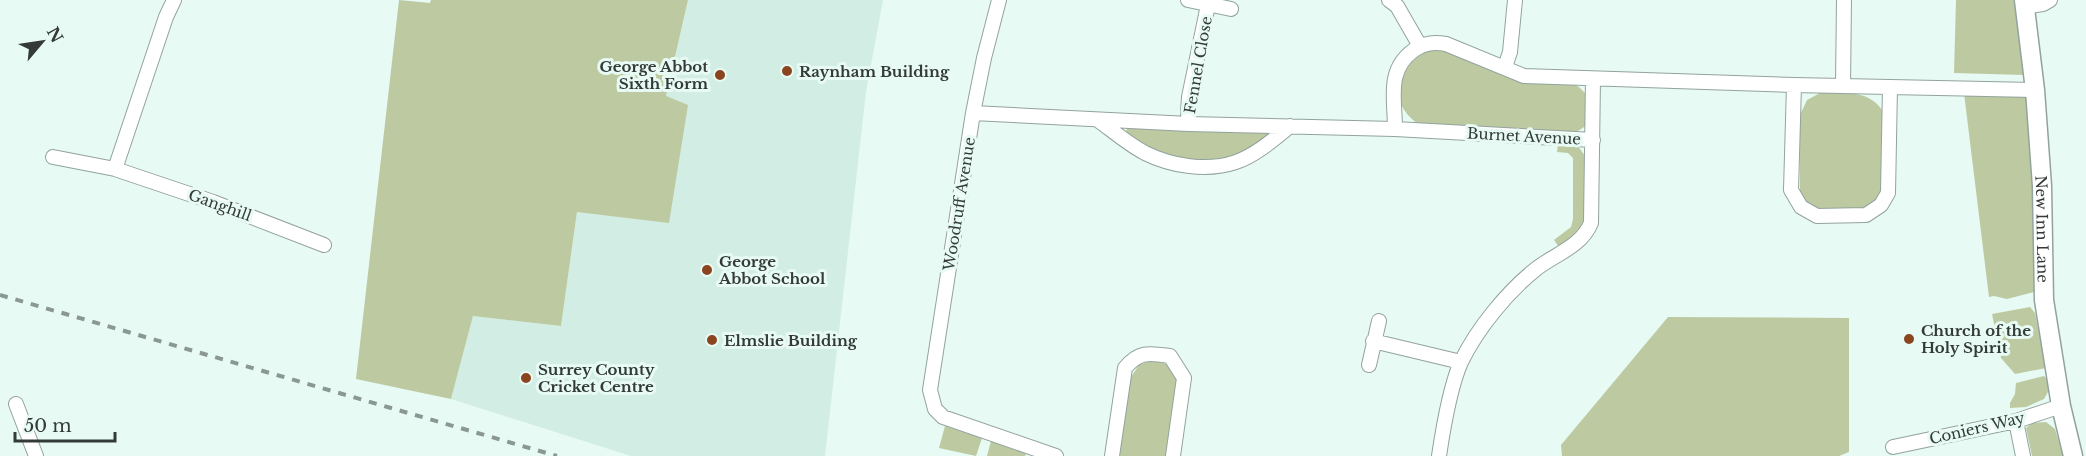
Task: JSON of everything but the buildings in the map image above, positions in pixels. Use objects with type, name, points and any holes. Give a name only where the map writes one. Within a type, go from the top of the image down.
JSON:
[{"type":"main road","name":"New Inn Lane","points":[[2024,3],[2042,186],[2044,300],[2061,406],[2073,456]]},
{"type":"street","points":[[115,169],[166,17],[174,0]]},
{"type":"street","name":"Woodruff Avenue","points":[[999,0],[984,58],[974,113],[930,390],[935,409],[945,418],[1056,456]]},
{"type":"street","name":"Fennel Close","points":[[1188,0],[1231,9]]},
{"type":"street","points":[[1389,0],[1397,6],[1420,46]]},
{"type":"street","points":[[1505,67],[1510,52],[1515,0]]},
{"type":"street","points":[[1843,86],[1844,0]]},
{"type":"street","points":[[2024,3],[2043,4],[2050,0]]},
{"type":"street","name":"Fennel Close","points":[[1189,124],[1190,97],[1208,5]]},
{"type":"street","points":[[1395,129],[1392,94],[1396,72],[1404,57],[1420,46],[1433,42],[1446,44],[1524,76],[2034,90]]},
{"type":"street","name":"Burnet Avenue","points":[[974,113],[1189,124],[1395,129],[1593,140],[1593,79]]},
{"type":"street","points":[[1794,85],[1791,190],[1801,207],[1816,216],[1866,215],[1881,206],[1887,193],[1890,87]]},
{"type":"street","points":[[1098,120],[1145,153],[1178,164],[1210,167],[1236,162],[1263,148],[1290,126]]},
{"type":"street","points":[[1439,456],[1461,362],[1484,326],[1509,293],[1536,269],[1574,246],[1586,234],[1591,223],[1593,140]]},
{"type":"street","name":"Ganghill","points":[[53,157],[115,169],[213,202],[324,245]]},
{"type":"street","points":[[1369,365],[1379,321]]},
{"type":"street","points":[[1373,341],[1461,362]]},
{"type":"street","points":[[1112,456],[1125,368],[1134,358],[1149,353],[1170,356],[1184,378],[1173,456]]},
{"type":"street","points":[[16,404],[36,456]]},
{"type":"street","name":"Coniers Way","points":[[1893,447],[2016,421],[2061,406]]},
{"type":"street","points":[[2016,421],[2023,456]]},
{"type":"shaded area","name":"George Abbot School","points":[[688,0],[883,0],[866,92],[825,456],[631,456],[451,399],[473,316],[561,326],[577,212],[666,96]]},
{"type":"green space","points":[[399,0],[430,3],[431,0],[688,0],[666,96],[688,105],[669,223],[577,212],[561,326],[473,316],[451,399],[356,379]]},
{"type":"green space","points":[[1956,0],[2023,0],[2027,70],[2024,75],[1954,73]]},
{"type":"green space","points":[[1430,49],[1445,51],[1523,83],[1573,84],[1587,95],[1587,125],[1575,133],[1420,125],[1402,106],[1399,85],[1410,65]]},
{"type":"green space","points":[[1822,92],[1865,96],[1878,105],[1884,113],[1881,196],[1867,210],[1812,209],[1804,203],[1800,194],[1800,115],[1807,100]]},
{"type":"green space","points":[[2022,92],[2029,100],[2037,191],[2034,292],[2007,299],[1989,297],[1964,93]]},
{"type":"green space","points":[[1128,128],[1275,131],[1245,153],[1198,166],[1152,152],[1124,133]]},
{"type":"green space","points":[[1558,144],[1577,145],[1586,157],[1585,220],[1580,233],[1559,247],[1554,240],[1571,227],[1573,219],[1573,158],[1568,153],[1557,152]]},
{"type":"green space","points":[[2030,307],[2035,313],[2046,368],[2015,374],[2001,358],[1992,314]]},
{"type":"green space","points":[[1668,317],[1849,318],[1849,452],[1839,456],[1562,456],[1561,445]]},
{"type":"green space","points":[[1151,361],[1167,365],[1179,378],[1169,456],[1119,456],[1131,377],[1139,365]]},
{"type":"green space","points":[[2044,376],[2049,381],[2048,392],[2044,399],[2026,407],[2010,408],[2016,383]]},
{"type":"green space","points":[[2046,422],[2055,429],[2063,456],[2032,456],[2026,428],[2032,423]]},
{"type":"green space","points":[[945,426],[982,438],[976,456],[939,448]]},
{"type":"green space","points":[[991,441],[1026,454],[1025,456],[987,456]]},
{"type":"railway","points":[[0,295],[557,456]]},
{"type":"place","name":"Raynham Building","points":[[787,71]]},
{"type":"place","name":"George Abbot Sixth Form","points":[[720,75]]},
{"type":"place","name":"George Abbot School","points":[[707,270]]},
{"type":"place","name":"Church of the Holy Spirit","points":[[1909,339]]},
{"type":"place","name":"Elmslie Building","points":[[712,340]]},
{"type":"place","name":"Surrey County Cricket Centre","points":[[526,378]]}]
